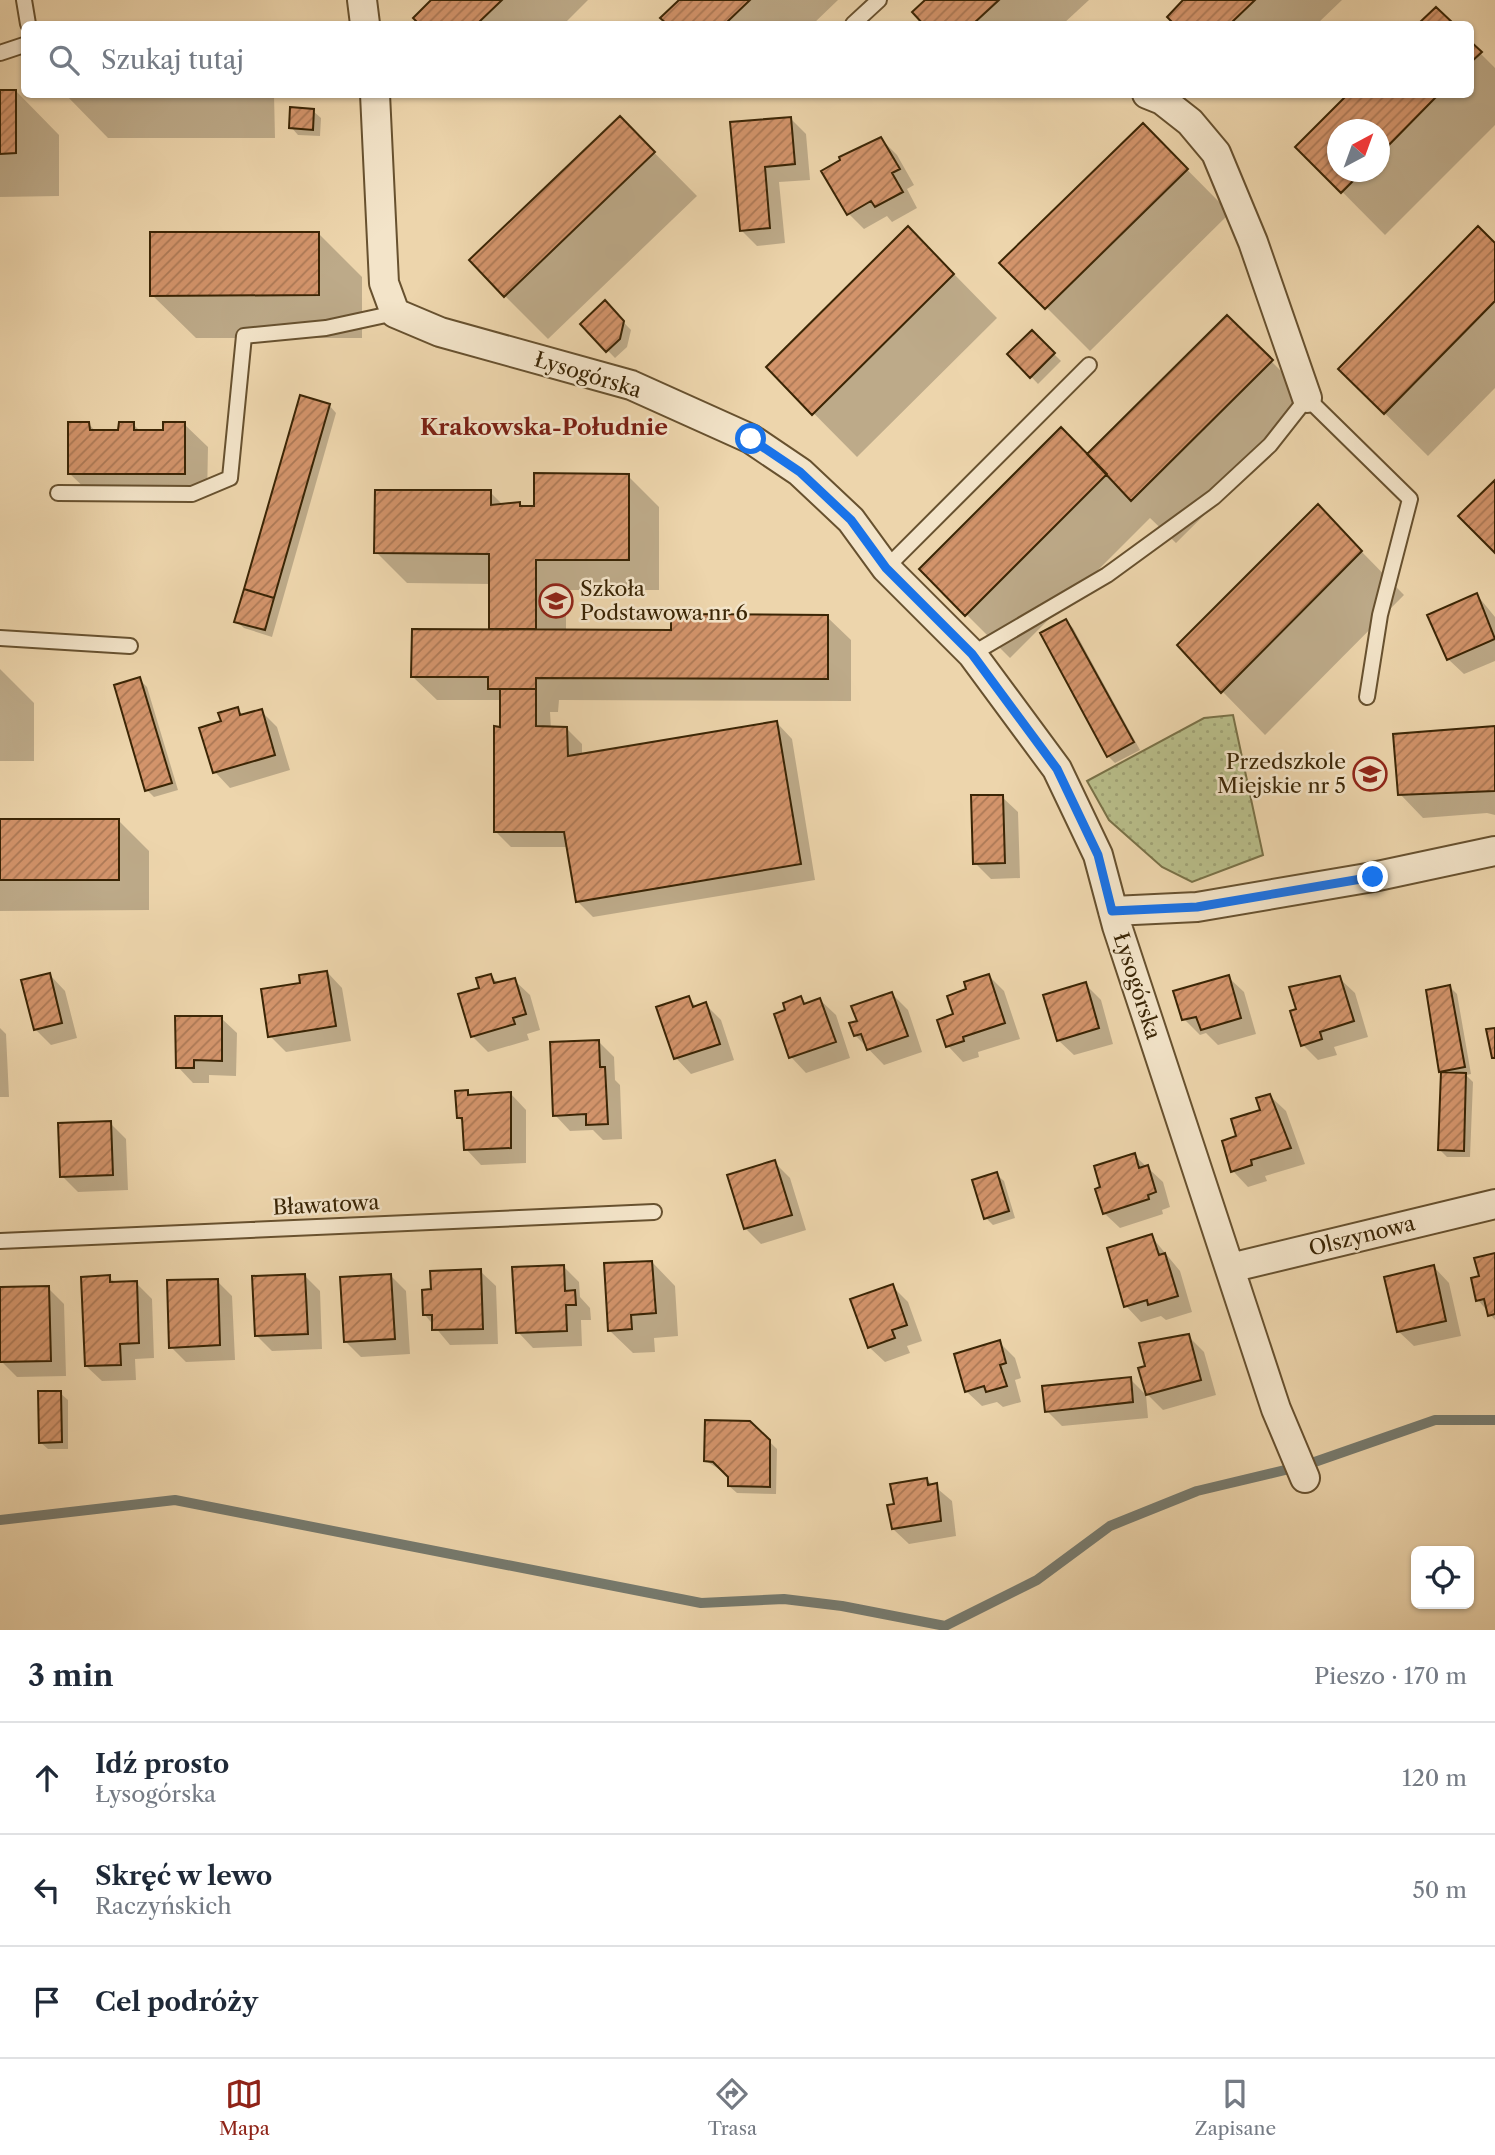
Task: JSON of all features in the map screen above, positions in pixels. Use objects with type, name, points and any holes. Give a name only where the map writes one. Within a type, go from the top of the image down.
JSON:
[{"type":"street","points":[[362,0],[365,21]]},
{"type":"street","points":[[375,98],[384,283],[395,313]]},
{"type":"street","points":[[1157,98],[1190,122],[1216,153],[1254,242],[1307,398]]},
{"type":"street","name":"Łysogórska","points":[[395,313],[440,332],[631,385],[751,439],[800,472],[851,520],[886,568],[972,654],[1057,769],[1098,855],[1112,911],[1276,1409],[1305,1478]]},
{"type":"street","points":[[1112,911],[1197,907],[1373,877],[1495,851]]},
{"type":"street","name":"Olszynowa","points":[[1230,1268],[1495,1204]]},
{"type":"lane","points":[[24,0],[28,21]]},
{"type":"lane","points":[[856,21],[879,0]]},
{"type":"lane","points":[[0,53],[21,46]]},
{"type":"lane","points":[[58,493],[192,494],[230,478],[244,337],[326,328],[395,313]]},
{"type":"lane","points":[[886,568],[1089,365]]},
{"type":"lane","points":[[972,654],[1082,591],[1214,497],[1269,445],[1307,398],[1410,499],[1380,615],[1367,697]]},
{"type":"lane","points":[[0,638],[131,646]]},
{"type":"lane","name":"Bławatowa","points":[[0,1241],[654,1212]]},
{"type":"green space","points":[[1233,715],[1263,855],[1192,882],[1162,867],[1109,820],[1087,781],[1204,718]]},
{"type":"building","points":[[431,0],[502,0],[480,21],[416,21],[413,18]]},
{"type":"building","points":[[679,0],[750,0],[728,21],[664,21],[660,18]]},
{"type":"building","points":[[925,0],[999,0],[976,21],[920,21],[912,12]]},
{"type":"building","points":[[1183,0],[1255,0],[1233,21],[1171,21],[1167,17]]},
{"type":"building","points":[[1436,7],[1451,21],[1421,21]]},
{"type":"building","points":[[1474,45],[1482,52],[1474,59]]},
{"type":"building","points":[[0,90],[16,90],[16,153],[0,154]]},
{"type":"building","points":[[1344,98],[1435,98],[1390,144],[1390,119],[1327,119],[1327,179],[1295,147]]},
{"type":"building","points":[[290,107],[314,109],[313,130],[289,128]]},
{"type":"building","points":[[620,116],[655,152],[504,297],[469,260]]},
{"type":"building","points":[[791,117],[795,164],[765,167],[770,228],[740,231],[730,122]]},
{"type":"building","points":[[1143,123],[1188,169],[1045,309],[999,263]]},
{"type":"building","points":[[881,137],[900,169],[892,173],[903,192],[875,207],[871,201],[847,215],[821,171],[840,160],[839,157]]},
{"type":"building","points":[[1330,182],[1352,182],[1341,193]]},
{"type":"building","points":[[908,226],[954,274],[812,415],[766,367]]},
{"type":"building","points":[[1478,226],[1495,243],[1495,301],[1384,414],[1338,369]]},
{"type":"building","points":[[150,232],[319,232],[319,295],[150,296]]},
{"type":"building","points":[[605,300],[624,321],[620,339],[606,352],[580,324]]},
{"type":"building","points":[[1227,315],[1273,360],[1131,501],[1087,454]]},
{"type":"building","points":[[1032,330],[1055,353],[1030,378],[1007,354]]},
{"type":"building","points":[[300,395],[330,404],[274,598],[244,589]]},
{"type":"building","points":[[68,422],[89,422],[90,430],[118,430],[119,422],[134,422],[134,430],[163,430],[163,422],[185,422],[185,474],[68,474]]},
{"type":"building","points":[[1061,427],[1107,474],[965,616],[919,569]]},
{"type":"building","points":[[534,473],[629,474],[629,560],[536,560],[536,629],[489,629],[489,554],[374,553],[375,490],[491,490],[491,505],[520,502],[520,506],[534,506]]},
{"type":"building","points":[[1495,480],[1495,553],[1458,516]]},
{"type":"building","points":[[1318,504],[1362,551],[1221,693],[1177,645]]},
{"type":"building","points":[[244,589],[274,598],[265,630],[234,622]]},
{"type":"building","points":[[1477,593],[1495,639],[1447,660],[1427,615]]},
{"type":"building","points":[[671,614],[828,615],[828,679],[536,678],[536,689],[488,689],[488,677],[411,677],[412,629],[671,630]]},
{"type":"building","points":[[1066,619],[1134,742],[1107,757],[1040,633]]},
{"type":"building","points":[[140,677],[172,783],[145,791],[114,685]]},
{"type":"building","points":[[500,689],[536,689],[536,726],[567,727],[568,756],[777,721],[801,864],[576,902],[564,832],[494,832],[494,726],[500,727]]},
{"type":"building","points":[[238,707],[240,715],[262,709],[275,755],[213,773],[199,728],[221,721],[218,713]]},
{"type":"building","points":[[1495,726],[1495,791],[1398,795],[1393,734]]},
{"type":"building","points":[[971,795],[1003,795],[1005,863],[973,864]]},
{"type":"building","points":[[0,819],[119,819],[119,880],[0,880]]},
{"type":"building","points":[[327,971],[336,1026],[268,1037],[261,989],[300,983],[299,975]]},
{"type":"building","points":[[50,973],[62,1023],[34,1030],[21,980]]},
{"type":"building","points":[[491,974],[494,983],[515,978],[526,1014],[513,1018],[515,1024],[471,1037],[458,994],[479,988],[476,978]]},
{"type":"building","points":[[989,974],[1005,1023],[963,1037],[964,1041],[946,1047],[937,1020],[953,1014],[947,996],[966,989],[964,982]]},
{"type":"building","points":[[1229,975],[1241,1018],[1201,1030],[1196,1017],[1182,1020],[1173,991]]},
{"type":"building","points":[[1340,976],[1354,1021],[1320,1032],[1322,1039],[1301,1046],[1290,1011],[1296,1009],[1289,987]]},
{"type":"building","points":[[1086,982],[1099,1028],[1057,1041],[1043,995]]},
{"type":"building","points":[[1450,985],[1465,1067],[1439,1072],[1426,990]]},
{"type":"building","points":[[892,992],[908,1036],[867,1050],[861,1034],[854,1036],[849,1023],[857,1021],[851,1006]]},
{"type":"building","points":[[689,996],[693,1007],[706,1002],[720,1044],[674,1059],[656,1007]]},
{"type":"building","points":[[801,996],[804,1004],[820,998],[836,1042],[789,1058],[774,1014],[785,1010],[783,1003]]},
{"type":"building","points":[[175,1016],[222,1016],[222,1061],[194,1060],[194,1068],[176,1068]]},
{"type":"building","points":[[1495,1028],[1495,1058],[1492,1058],[1486,1029]]},
{"type":"building","points":[[599,1040],[600,1067],[605,1067],[608,1124],[586,1125],[586,1114],[553,1116],[550,1042]]},
{"type":"building","points":[[1441,1072],[1466,1073],[1464,1151],[1438,1150]]},
{"type":"building","points":[[468,1090],[468,1095],[511,1092],[511,1148],[464,1150],[462,1118],[457,1118],[455,1091]]},
{"type":"building","points":[[1270,1094],[1291,1148],[1251,1160],[1252,1165],[1231,1172],[1222,1141],[1236,1136],[1231,1119],[1260,1110],[1256,1098]]},
{"type":"building","points":[[111,1121],[113,1175],[60,1177],[58,1123]]},
{"type":"building","points":[[1135,1153],[1139,1168],[1148,1165],[1156,1192],[1148,1195],[1149,1199],[1103,1214],[1095,1189],[1100,1187],[1094,1166]]},
{"type":"building","points":[[775,1160],[792,1215],[744,1229],[727,1175]]},
{"type":"building","points":[[997,1172],[1009,1211],[984,1219],[972,1180]]},
{"type":"building","points":[[1152,1234],[1159,1255],[1165,1253],[1178,1296],[1148,1305],[1147,1300],[1124,1307],[1107,1248]]},
{"type":"building","points":[[1495,1253],[1495,1314],[1488,1316],[1484,1299],[1476,1301],[1471,1278],[1479,1276],[1474,1258]]},
{"type":"building","points":[[652,1261],[656,1313],[631,1315],[632,1329],[608,1331],[604,1263]]},
{"type":"building","points":[[564,1265],[565,1291],[575,1290],[576,1305],[566,1305],[567,1331],[516,1333],[512,1267]]},
{"type":"building","points":[[1434,1265],[1446,1321],[1397,1332],[1384,1277]]},
{"type":"building","points":[[481,1269],[483,1329],[432,1330],[432,1315],[423,1315],[422,1290],[431,1289],[430,1271]]},
{"type":"building","points":[[305,1274],[308,1334],[255,1336],[252,1276]]},
{"type":"building","points":[[391,1274],[395,1339],[344,1342],[340,1277]]},
{"type":"building","points":[[110,1275],[110,1282],[137,1281],[139,1343],[120,1344],[121,1365],[85,1366],[81,1277]]},
{"type":"building","points":[[218,1279],[220,1345],[169,1348],[167,1280]]},
{"type":"building","points":[[893,1284],[907,1325],[892,1330],[895,1338],[868,1348],[850,1299]]},
{"type":"building","points":[[49,1286],[51,1361],[0,1362],[0,1287]]},
{"type":"building","points":[[1189,1334],[1201,1380],[1146,1395],[1138,1368],[1145,1366],[1139,1343]]},
{"type":"building","points":[[1000,1340],[1006,1363],[1000,1365],[1007,1386],[986,1392],[984,1386],[965,1392],[954,1354]]},
{"type":"building","points":[[1131,1377],[1133,1402],[1045,1412],[1042,1386]]},
{"type":"building","points":[[38,1391],[61,1391],[62,1442],[39,1443]]},
{"type":"building","points":[[705,1420],[750,1421],[770,1440],[770,1487],[728,1486],[728,1477],[713,1462],[704,1461]]},
{"type":"building","points":[[927,1478],[928,1485],[937,1483],[941,1521],[892,1529],[887,1505],[894,1504],[890,1484]]},
{"type":"waterway","points":[[0,1520],[175,1500],[701,1603],[784,1599],[842,1606],[945,1626],[1037,1580],[1110,1526],[1197,1491],[1306,1465],[1435,1420],[1495,1420]]},
{"type":"place","name":"Szkoła Podstawowa nr 6","points":[[556,601]]},
{"type":"place","name":"Przedszkole Miejskie nr 5","points":[[1370,774]]},
{"type":"district","name":"Krakowska-Południe","points":[[544,427]]},
{"type":"route","points":[[751,439],[800,472],[851,520],[886,568],[972,654],[1057,769],[1098,855],[1112,911],[1197,907],[1373,877]]}]
